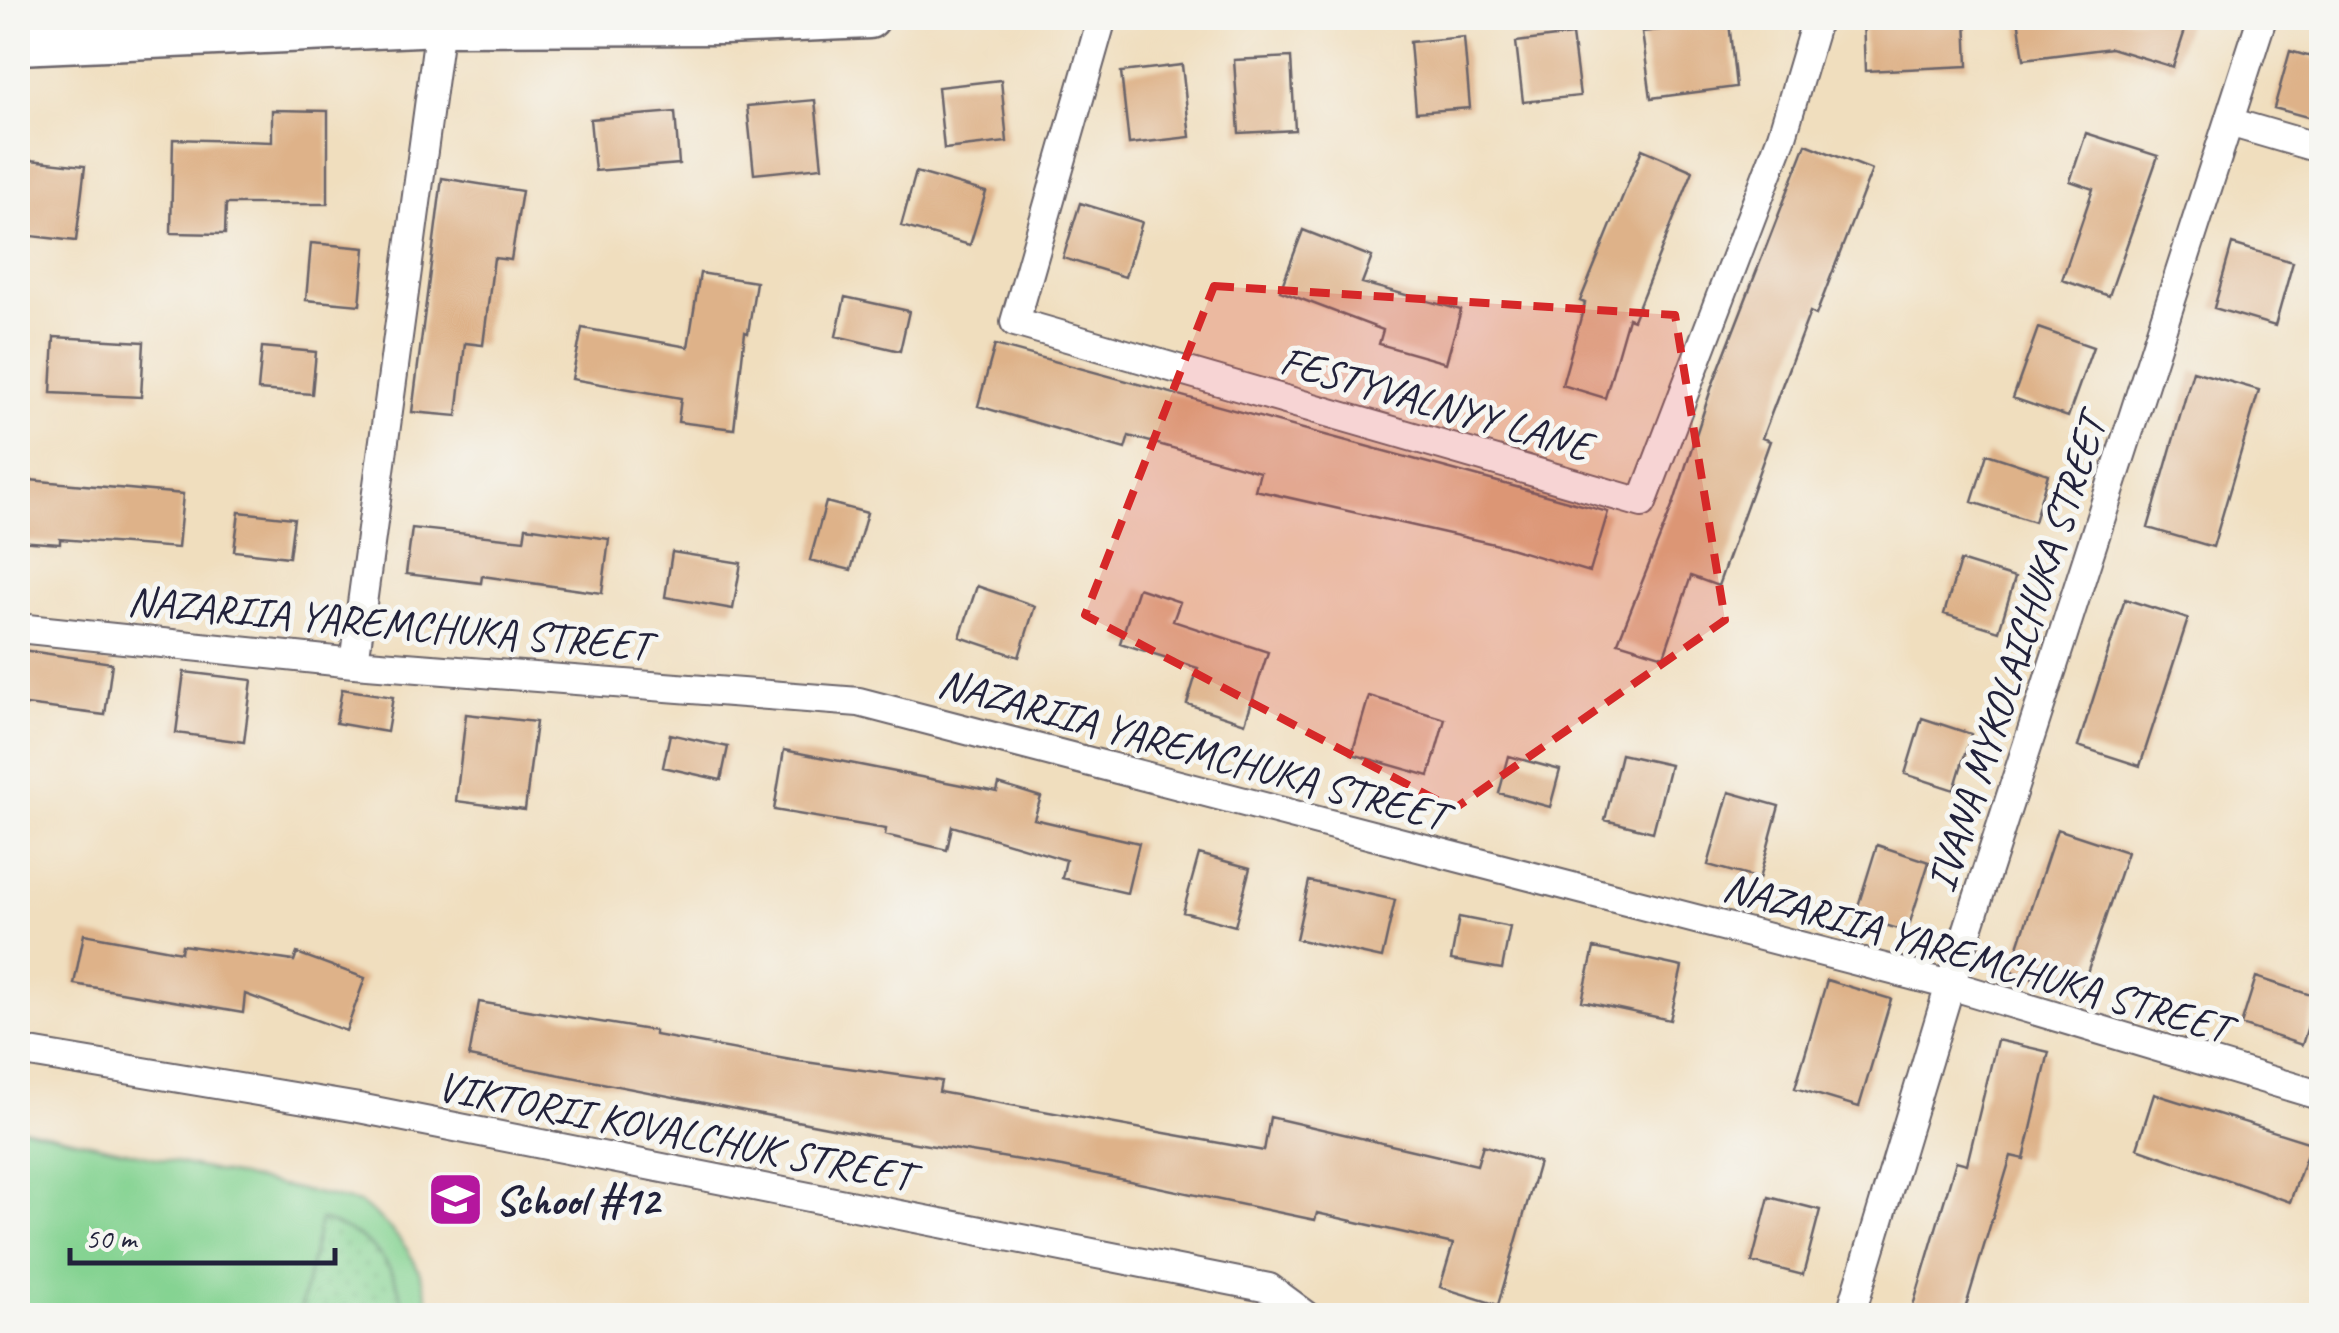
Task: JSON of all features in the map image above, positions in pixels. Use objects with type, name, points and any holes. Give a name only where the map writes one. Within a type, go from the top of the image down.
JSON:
[{"type":"street","points":[[18,44],[440,25],[724,24],[869,18]]},
{"type":"street","name":"FESTYVALNYY LANE","points":[[1102,18],[1016,322],[1642,504],[1782,136],[1817,18]]},
{"type":"street","name":"IVANA MYKOLAICHUKA STREET","points":[[1850,1316],[1950,985],[2262,18]]},
{"type":"street","points":[[354,663],[440,25]]},
{"type":"street","points":[[2228,122],[2322,149]]},
{"type":"street","name":"NAZARIIA YAREMCHUKA STREET","points":[[18,628],[354,663],[859,702],[1950,985],[2322,1096]]},
{"type":"street","name":"VIKTORII KOVALCHUK STREET","points":[[18,1051],[359,1108],[1268,1288],[1307,1316]]},
{"type":"highlighted area","points":[[1214,286],[1675,315],[1725,620],[1454,809],[1085,615]]},
{"type":"green space","points":[[18,1127],[359,1203],[387,1226],[408,1251],[423,1280],[431,1315],[405,1315],[396,1280],[379,1253],[353,1233],[320,1220],[299,1315],[18,1315]]},
{"type":"green space","points":[[320,1219],[353,1233],[378,1253],[396,1280],[405,1315],[299,1316]]},
{"type":"building","points":[[1863,18],[1966,18],[1968,66],[1865,71]]},
{"type":"building","points":[[2018,18],[2189,18],[2173,67],[2111,48],[2024,59]]},
{"type":"building","points":[[1729,22],[1736,87],[1651,98],[1642,32]]},
{"type":"building","points":[[1572,35],[1580,96],[1523,102],[1516,42]]},
{"type":"building","points":[[1464,37],[1470,108],[1416,112],[1410,42]]},
{"type":"building","points":[[2290,51],[2322,60],[2322,121],[2274,108]]},
{"type":"building","points":[[1291,57],[1295,130],[1239,133],[1234,60]]},
{"type":"building","points":[[1182,65],[1190,137],[1129,144],[1121,72]]},
{"type":"building","points":[[1001,80],[1007,142],[944,149],[938,87]]},
{"type":"building","points":[[815,100],[822,167],[754,174],[747,106]]},
{"type":"building","points":[[272,110],[328,111],[328,204],[226,204],[225,234],[171,233],[173,139],[272,142]]},
{"type":"building","points":[[675,112],[679,164],[595,171],[590,119]]},
{"type":"building","points":[[2086,133],[2158,156],[2109,296],[2062,280],[2093,189],[2070,181]]},
{"type":"building","points":[[1806,144],[1872,170],[1816,315],[1810,312],[1762,438],[1770,441],[1718,586],[1691,576],[1664,656],[1618,642],[1674,502],[1712,386]]},
{"type":"building","points":[[1642,149],[1693,171],[1633,320],[1628,318],[1605,398],[1562,385],[1585,303],[1580,301]]},
{"type":"building","points":[[30,160],[85,166],[76,241],[22,235]]},
{"type":"building","points":[[916,172],[986,192],[970,245],[901,226]]},
{"type":"building","points":[[442,178],[522,191],[511,260],[494,258],[483,345],[465,343],[457,416],[412,412]]},
{"type":"building","points":[[1080,203],[1142,222],[1125,277],[1063,258]]},
{"type":"building","points":[[1303,230],[1372,257],[1362,283],[1461,310],[1446,363],[1379,344],[1383,330],[1280,291]]},
{"type":"building","points":[[311,243],[365,248],[360,305],[306,300]]},
{"type":"building","points":[[2232,244],[2293,262],[2275,326],[2214,308]]},
{"type":"building","points":[[700,273],[756,282],[748,333],[745,332],[734,429],[678,422],[681,398],[572,379],[582,328],[688,347]]},
{"type":"building","points":[[845,297],[909,311],[900,351],[836,336]]},
{"type":"building","points":[[2038,328],[2093,347],[2068,417],[2013,398]]},
{"type":"building","points":[[54,337],[144,342],[141,397],[51,393]]},
{"type":"building","points":[[995,345],[1608,512],[1590,572],[1503,546],[1255,490],[1260,472],[1129,436],[1125,449],[978,406]]},
{"type":"building","points":[[262,347],[316,352],[312,394],[258,390]]},
{"type":"building","points":[[2193,371],[2259,390],[2213,547],[2148,528]]},
{"type":"building","points":[[1987,454],[2048,474],[2034,522],[1972,502]]},
{"type":"building","points":[[18,479],[183,494],[178,548],[60,539],[60,544],[18,541]]},
{"type":"building","points":[[826,502],[867,513],[851,570],[810,560]]},
{"type":"building","points":[[239,512],[294,518],[289,557],[234,551]]},
{"type":"building","points":[[526,527],[609,539],[602,593],[482,576],[481,583],[406,574],[412,528],[524,540]]},
{"type":"building","points":[[672,552],[741,563],[733,609],[665,597]]},
{"type":"building","points":[[1960,561],[2015,578],[1999,631],[1944,614]]},
{"type":"building","points":[[977,586],[1035,606],[1019,657],[960,637]]},
{"type":"building","points":[[1138,588],[1180,602],[1173,621],[1268,652],[1245,723],[1187,704],[1198,668],[1120,643]]},
{"type":"building","points":[[2125,599],[2188,619],[2140,766],[2078,746]]},
{"type":"building","points":[[22,650],[112,663],[105,715],[18,704]]},
{"type":"building","points":[[184,672],[252,680],[244,742],[176,733]]},
{"type":"building","points":[[342,689],[393,697],[387,732],[336,723]]},
{"type":"building","points":[[1369,696],[1445,719],[1429,776],[1352,754]]},
{"type":"building","points":[[466,714],[536,722],[525,810],[456,801]]},
{"type":"building","points":[[1922,718],[1971,734],[1954,790],[1905,774]]},
{"type":"building","points":[[670,734],[728,747],[721,780],[663,767]]},
{"type":"building","points":[[784,750],[997,792],[999,784],[1041,797],[1034,819],[1139,843],[1127,893],[1062,878],[1066,860],[952,826],[947,850],[885,835],[886,829],[774,810]]},
{"type":"building","points":[[1621,754],[1670,765],[1653,832],[1605,820]]},
{"type":"building","points":[[1509,756],[1560,770],[1550,807],[1499,793]]},
{"type":"building","points":[[1729,792],[1779,806],[1759,879],[1708,865]]},
{"type":"building","points":[[2057,829],[2127,852],[2080,994],[2010,971]]},
{"type":"building","points":[[1877,845],[1929,862],[1907,932],[1855,916]]},
{"type":"building","points":[[1199,854],[1250,868],[1235,926],[1183,912]]},
{"type":"building","points":[[1309,881],[1395,900],[1382,958],[1296,939]]},
{"type":"building","points":[[1459,917],[1510,927],[1502,969],[1451,960]]},
{"type":"building","points":[[84,934],[181,952],[182,945],[294,961],[297,953],[365,978],[346,1031],[245,994],[243,1013],[74,984]]},
{"type":"building","points":[[1594,948],[1682,967],[1670,1020],[1582,1001]]},
{"type":"building","points":[[2256,977],[2317,997],[2302,1045],[2241,1025]]},
{"type":"building","points":[[1827,980],[1891,999],[1859,1107],[1795,1088]]},
{"type":"building","points":[[479,1002],[655,1031],[655,1035],[791,1060],[941,1081],[939,1092],[1264,1151],[1270,1117],[1477,1165],[1483,1145],[1539,1162],[1498,1305],[1440,1287],[1453,1244],[1317,1213],[1315,1220],[1063,1167],[873,1136],[469,1057]]},
{"type":"building","points":[[1997,1040],[2049,1052],[2024,1159],[2011,1156],[1963,1316],[1910,1316],[1956,1161],[1967,1164]]},
{"type":"building","points":[[2154,1094],[2311,1143],[2290,1202],[2137,1148]]},
{"type":"building","points":[[1769,1197],[1820,1210],[1803,1275],[1752,1262]]},
{"type":"place","name":"School #12","points":[[456,1199]]}]
